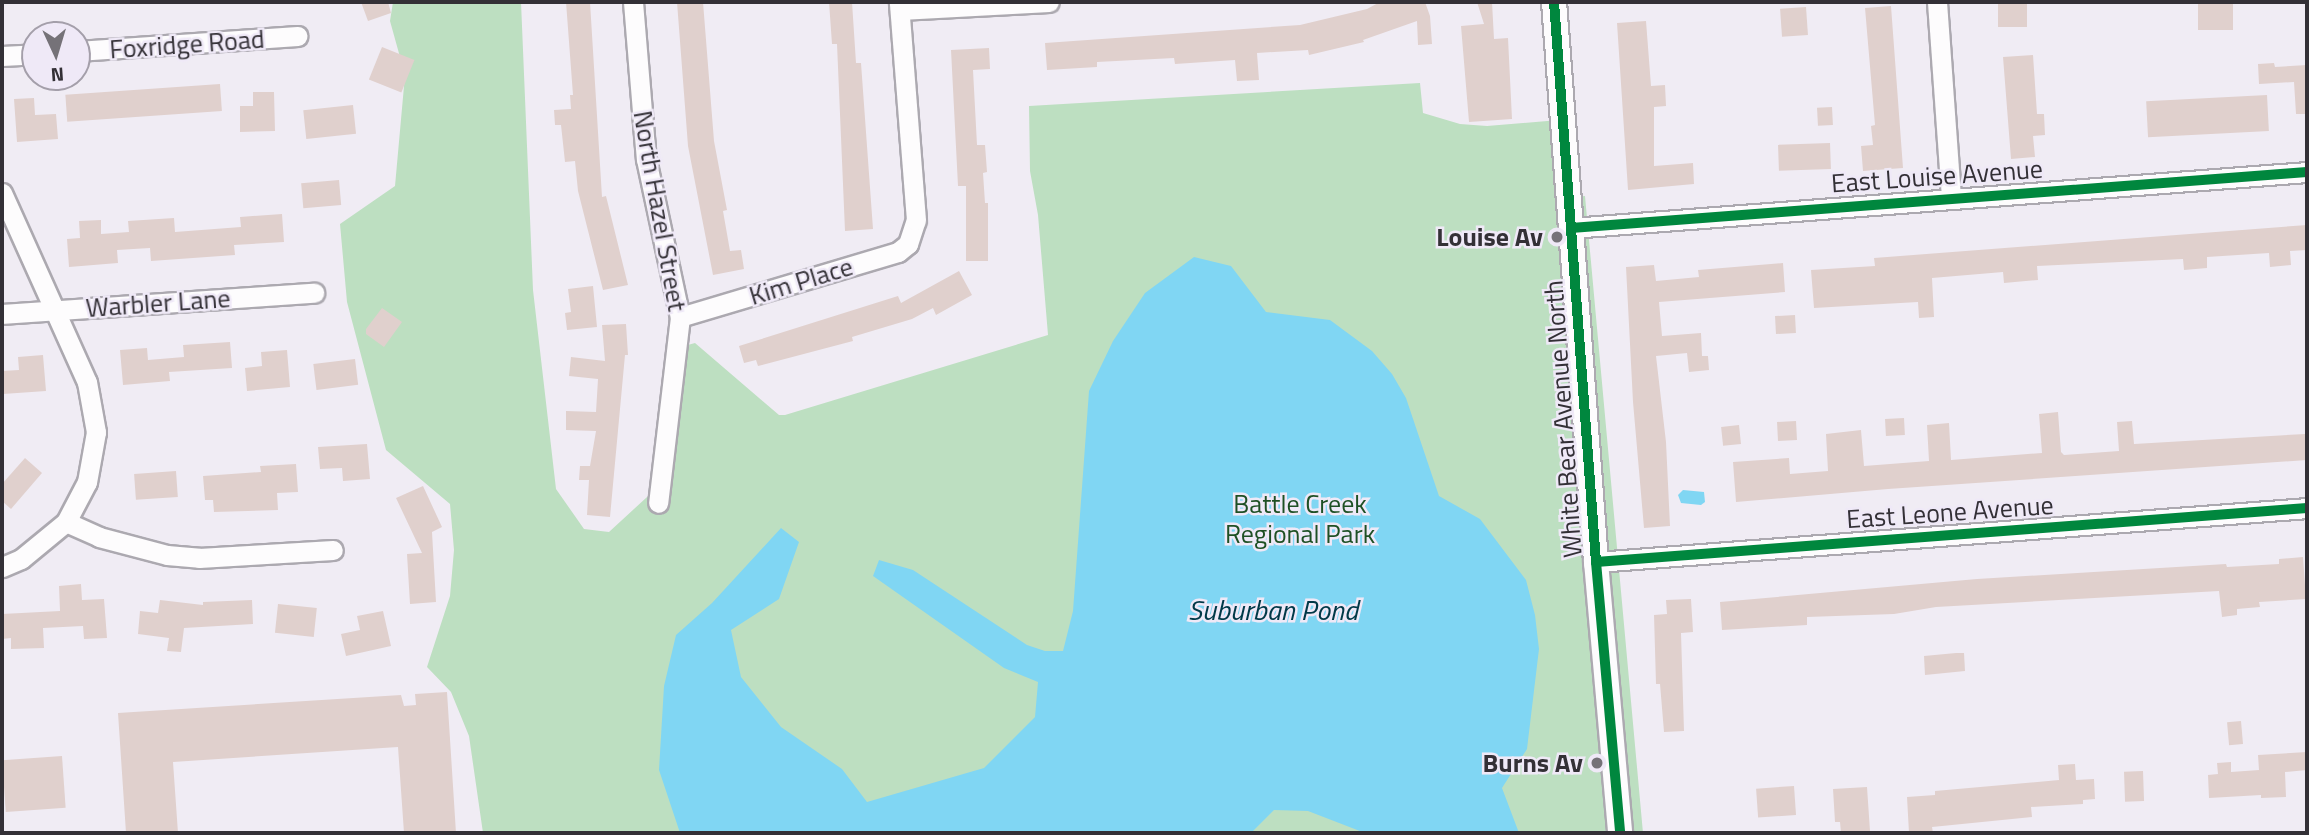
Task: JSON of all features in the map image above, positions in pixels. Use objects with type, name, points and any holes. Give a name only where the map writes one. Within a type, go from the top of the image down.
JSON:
[{"type":"street","name":"North Hazel Street","points":[[633,2],[646,159],[680,317],[658,503]]},
{"type":"street","points":[[899,6],[1049,2]]},
{"type":"street","name":"White Bear Avenue North","points":[[1554,2],[1596,562],[1620,833]]},
{"type":"street","points":[[1937,2],[1951,198]]},
{"type":"street","name":"Kim Place","points":[[680,317],[898,252],[908,244],[916,220],[899,6]]},
{"type":"street","name":"Foxridge Road","points":[[91,50],[297,36]]},
{"type":"street","points":[[2,56],[21,55]]},
{"type":"street","name":"East Louise Avenue","points":[[1571,228],[2307,172]]},
{"type":"street","points":[[2,193],[87,382],[96,432],[87,482],[65,522],[21,559],[2,567]]},
{"type":"street","name":"Warbler Lane","points":[[2,314],[314,293]]},
{"type":"street","name":"East Leone Avenue","points":[[1596,562],[2307,508]]},
{"type":"street","points":[[65,522],[99,537],[167,555],[200,558],[333,550]]},
{"type":"green space","name":"Battle Creek Regional Park","points":[[393,2],[521,2],[533,290],[556,489],[584,529],[609,532],[659,486],[666,351],[695,343],[779,415],[785,415],[1048,335],[1038,215],[1030,171],[1029,106],[1420,83],[1423,113],[1460,124],[1487,126],[1559,120],[1567,198],[1585,196],[1643,833],[483,833],[469,736],[451,692],[427,667],[450,596],[454,550],[450,504],[386,450],[347,302],[340,224],[395,186],[405,75],[390,21]]},
{"type":"water","name":"Suburban Pond","points":[[1194,257],[1231,266],[1266,312],[1330,320],[1372,351],[1392,374],[1406,398],[1439,496],[1480,519],[1526,580],[1535,615],[1539,649],[1527,749],[1502,788],[1519,833],[1365,833],[1308,811],[1274,810],[1251,833],[680,833],[659,770],[664,686],[676,635],[712,603],[781,528],[799,542],[779,599],[731,630],[741,677],[781,727],[842,769],[867,802],[984,768],[1035,717],[1038,682],[1004,668],[873,576],[879,560],[913,570],[1027,645],[1045,651],[1063,651],[1073,611],[1089,391],[1113,341],[1145,293]]},
{"type":"water","points":[[1683,490],[1704,492],[1705,502],[1701,505],[1681,503],[1678,495]]},
{"type":"building","points":[[361,2],[388,2],[391,13],[368,21]]},
{"type":"building","points":[[566,2],[590,2],[602,197],[606,196],[628,285],[603,290],[578,191],[575,161],[565,162],[561,125],[555,125],[554,110],[571,109],[570,95],[573,95]]},
{"type":"building","points":[[677,2],[703,2],[714,141],[727,210],[723,211],[730,251],[741,250],[744,269],[713,275],[688,146]]},
{"type":"building","points":[[829,2],[852,2],[856,63],[861,63],[873,229],[845,231],[837,44],[832,44]]},
{"type":"building","points":[[1380,2],[1425,2],[1430,16],[1432,44],[1418,45],[1417,21],[1363,40],[1364,42],[1309,55],[1308,50],[1257,53],[1259,80],[1237,81],[1235,60],[1175,64],[1174,58],[1097,62],[1097,67],[1047,70],[1045,43],[1300,25],[1367,9]]},
{"type":"building","points":[[1477,2],[1492,2],[1494,39],[1508,38],[1512,119],[1469,122],[1461,26],[1484,24]]},
{"type":"building","points":[[1998,2],[2027,2],[2027,27],[1998,27]]},
{"type":"building","points":[[2198,2],[2233,2],[2233,30],[2198,30]]},
{"type":"building","points":[[1891,6],[1903,168],[1863,171],[1861,146],[1873,145],[1871,126],[1875,125],[1865,8]]},
{"type":"building","points":[[1806,7],[1808,35],[1782,37],[1780,9]]},
{"type":"building","points":[[1646,21],[1651,86],[1665,85],[1666,106],[1654,107],[1654,166],[1693,163],[1694,184],[1628,190],[1617,23]]},
{"type":"building","points":[[382,47],[414,60],[401,93],[369,79]]},
{"type":"building","points":[[989,48],[990,69],[973,70],[977,145],[985,145],[987,172],[983,173],[985,203],[988,203],[988,261],[966,261],[966,186],[958,186],[951,50]]},
{"type":"building","points":[[2033,55],[2037,114],[2044,114],[2045,135],[2033,136],[2035,157],[2011,159],[2003,57]]},
{"type":"building","points":[[2274,63],[2275,67],[2307,65],[2307,114],[2296,114],[2294,82],[2259,84],[2258,64]]},
{"type":"building","points":[[220,84],[222,111],[67,122],[65,95]]},
{"type":"building","points":[[253,92],[274,92],[275,131],[240,132],[240,106],[253,106]]},
{"type":"building","points":[[2267,95],[2269,131],[2148,137],[2146,101]]},
{"type":"building","points":[[34,98],[35,115],[56,114],[58,139],[17,142],[14,99]]},
{"type":"building","points":[[353,105],[356,134],[306,139],[303,110]]},
{"type":"building","points":[[1832,107],[1833,125],[1818,126],[1817,108]]},
{"type":"building","points":[[1830,143],[1831,169],[1779,171],[1778,145]]},
{"type":"building","points":[[339,180],[341,205],[303,208],[301,183]]},
{"type":"building","points":[[282,214],[284,242],[234,245],[235,255],[151,261],[150,248],[117,250],[118,263],[69,267],[67,239],[80,238],[79,221],[101,220],[101,234],[129,232],[128,221],[174,218],[175,232],[241,227],[240,217]]},
{"type":"building","points":[[2307,225],[2307,250],[2290,251],[2291,265],[2270,267],[2269,253],[2207,257],[2207,268],[2184,270],[2183,259],[2037,266],[2038,280],[2004,283],[2003,272],[1932,278],[1934,317],[1919,318],[1918,302],[1814,308],[1811,270],[1875,266],[1874,258]]},
{"type":"building","points":[[1783,263],[1785,292],[1659,302],[1662,336],[1701,333],[1702,356],[1708,356],[1709,370],[1689,372],[1687,353],[1656,356],[1666,442],[1670,526],[1644,528],[1633,402],[1626,267],[1654,265],[1656,281],[1699,277],[1698,270]]},
{"type":"building","points":[[959,271],[972,295],[936,315],[933,308],[912,319],[852,337],[853,341],[758,366],[756,360],[744,363],[739,346],[898,296],[901,303]]},
{"type":"building","points":[[593,286],[597,327],[567,330],[565,313],[571,312],[568,289]]},
{"type":"building","points":[[382,308],[402,322],[384,347],[366,334],[366,329]]},
{"type":"building","points":[[1795,315],[1796,333],[1776,334],[1775,316]]},
{"type":"building","points":[[626,324],[628,355],[625,355],[610,517],[587,515],[589,480],[579,480],[580,466],[590,466],[596,431],[566,430],[566,411],[596,412],[598,379],[569,376],[571,357],[605,361],[602,325]]},
{"type":"building","points":[[230,342],[232,368],[169,372],[170,381],[123,385],[120,350],[147,348],[148,360],[184,357],[183,345]]},
{"type":"building","points":[[287,350],[290,387],[247,391],[245,368],[262,366],[261,352]]},
{"type":"building","points":[[43,355],[46,391],[3,394],[2,371],[19,370],[18,357]]},
{"type":"building","points":[[355,359],[358,385],[316,390],[313,364]]},
{"type":"building","points":[[2058,412],[2061,452],[2064,455],[2119,451],[2117,422],[2132,421],[2134,444],[2305,434],[2307,460],[1736,502],[1733,462],[1789,458],[1790,474],[1828,471],[1826,434],[1861,430],[1864,466],[1929,461],[1927,425],[1949,423],[1951,460],[2042,453],[2039,414]]},
{"type":"building","points":[[1904,418],[1905,435],[1886,436],[1885,419]]},
{"type":"building","points":[[1796,421],[1797,440],[1778,441],[1777,422]]},
{"type":"building","points":[[1739,425],[1741,444],[1723,446],[1721,427]]},
{"type":"building","points":[[367,444],[370,479],[343,481],[342,468],[320,469],[318,447]]},
{"type":"building","points":[[25,458],[42,473],[11,509],[2,501],[2,484]]},
{"type":"building","points":[[296,464],[298,492],[277,493],[278,510],[214,512],[213,500],[205,500],[203,476],[261,472],[260,466]]},
{"type":"building","points":[[176,471],[178,497],[136,500],[134,474]]},
{"type":"building","points":[[423,486],[442,527],[432,532],[436,602],[410,604],[407,554],[422,553],[396,498]]},
{"type":"building","points":[[2303,557],[2306,599],[2259,602],[2260,607],[2237,609],[2237,615],[2222,617],[2219,591],[1936,607],[1894,614],[1807,617],[1807,625],[1722,630],[1720,602],[1977,579],[2226,564],[2227,567],[2279,564],[2279,559]]},
{"type":"building","points":[[81,584],[82,600],[104,599],[107,638],[84,639],[83,626],[43,628],[44,648],[11,649],[11,638],[2,639],[2,614],[60,611],[59,586]]},
{"type":"building","points":[[1691,599],[1693,632],[1681,633],[1684,731],[1664,732],[1660,684],[1656,684],[1654,615],[1667,614],[1666,600]]},
{"type":"building","points":[[160,600],[203,605],[203,602],[252,600],[253,624],[184,628],[181,652],[167,651],[169,638],[138,634],[140,611],[158,613]]},
{"type":"building","points":[[278,604],[317,608],[314,637],[275,633]]},
{"type":"building","points":[[383,611],[391,646],[346,656],[341,634],[360,630],[357,616]]},
{"type":"building","points":[[1964,653],[1965,671],[1925,675],[1924,656]]},
{"type":"building","points":[[447,692],[456,833],[404,833],[398,747],[173,762],[178,833],[126,833],[118,713],[401,695],[404,706],[416,705],[415,694]]},
{"type":"building","points":[[2241,721],[2243,744],[2229,745],[2227,722]]},
{"type":"building","points":[[2307,752],[2307,770],[2285,772],[2286,797],[2261,798],[2261,795],[2209,798],[2208,775],[2218,774],[2217,763],[2231,762],[2231,772],[2259,770],[2258,755]]},
{"type":"building","points":[[62,756],[66,808],[6,812],[2,760]]},
{"type":"building","points":[[2075,764],[2076,780],[2094,779],[2095,799],[2083,800],[2083,804],[2031,807],[2032,817],[1932,827],[1933,833],[1909,833],[1907,797],[1935,795],[1935,791],[2059,780],[2058,765]]},
{"type":"building","points":[[2143,771],[2144,801],[2125,802],[2124,772]]},
{"type":"building","points":[[1794,786],[1796,815],[1758,818],[1756,789]]},
{"type":"building","points":[[1867,787],[1870,831],[1841,833],[1840,822],[1835,822],[1833,789]]},
{"type":"cycle path","points":[[1554,2],[1596,562],[1620,833]]},
{"type":"cycle path","points":[[1571,228],[2307,172]]},
{"type":"cycle path","points":[[1596,562],[2307,508]]},
{"type":"place","name":"Louise Av","points":[[1557,237]]},
{"type":"place","name":"Burns Av","points":[[1597,763]]}]
